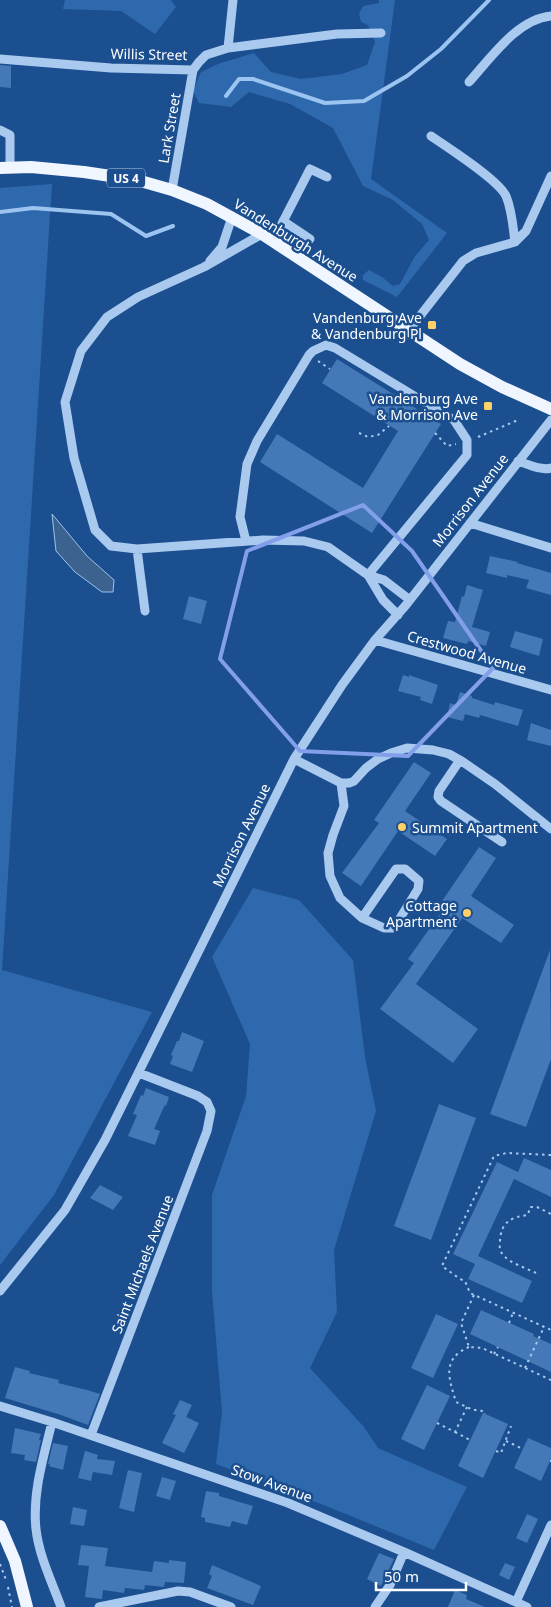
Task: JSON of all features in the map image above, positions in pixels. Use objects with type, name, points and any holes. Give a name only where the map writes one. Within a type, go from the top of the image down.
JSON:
[{"type":"main road","name":"Vandenburgh Avenue","points":[[5,167],[31,167],[84,172],[137,180],[172,190],[206,204],[268,237],[476,373],[551,410]]},
{"type":"main road","points":[[0,1526],[15,1561],[28,1607]]},
{"type":"street","points":[[228,48],[233,0]]},
{"type":"street","points":[[469,82],[523,25],[546,16],[551,16]]},
{"type":"street","name":"Willis Street","points":[[0,60],[111,68],[193,70],[206,55],[228,48],[322,36],[381,33]]},
{"type":"street","name":"Lark Street","points":[[172,190],[193,70]]},
{"type":"street","points":[[0,130],[10,135],[5,167]]},
{"type":"street","points":[[431,136],[494,181],[505,195],[515,242]]},
{"type":"street","points":[[327,177],[310,168],[283,221],[268,237],[138,298],[107,317],[81,351],[65,402],[74,458],[95,530],[111,546],[137,549],[263,540],[304,541],[328,547],[368,576],[384,600],[398,615]]},
{"type":"street","points":[[409,330],[463,261],[476,253],[515,242],[526,231],[551,176]]},
{"type":"street","points":[[204,267],[222,247],[232,217]]},
{"type":"street","points":[[283,221],[310,239]]},
{"type":"street","points":[[246,541],[240,517],[247,464],[257,441],[310,355],[313,351],[326,345],[335,348],[454,420],[467,440],[467,454],[368,576]]},
{"type":"street","name":"Morrison Avenue","points":[[0,1291],[65,1210],[105,1140],[140,1073],[294,759],[342,685],[375,640],[410,600],[551,420]]},
{"type":"street","points":[[518,461],[550,470]]},
{"type":"street","points":[[470,524],[551,548]]},
{"type":"street","points":[[137,549],[146,611]]},
{"type":"street","points":[[368,576],[384,580],[410,600]]},
{"type":"street","name":"Crestwood Avenue","points":[[375,640],[551,690]]},
{"type":"street","points":[[294,759],[341,783],[349,783],[354,781],[378,759],[407,748],[433,750],[449,754],[495,784],[551,829]]},
{"type":"street","points":[[460,760],[439,791],[438,797],[502,842]]},
{"type":"street","points":[[341,783],[344,806],[328,853],[330,876],[340,898],[362,918],[384,928],[394,928],[418,889],[419,881],[405,868],[396,869],[362,918]]},
{"type":"street","name":"Saint Michaels Avenue","points":[[91,1435],[207,1131],[211,1111],[207,1102],[198,1096],[140,1073]]},
{"type":"street","name":"Stow Avenue","points":[[0,1406],[91,1435],[288,1503],[527,1607]]},
{"type":"street","points":[[52,1422],[37,1493],[36,1528],[38,1543],[61,1607]]},
{"type":"street","points":[[516,1602],[551,1524]]},
{"type":"street","points":[[375,1607],[390,1585],[404,1552]]},
{"type":"street","points":[[99,1607],[178,1591],[190,1592],[231,1607]]},
{"type":"path","points":[[310,355],[330,369]]},
{"type":"path","points":[[473,438],[518,420]]},
{"type":"path","points":[[359,433],[368,437],[378,435],[389,426]]},
{"type":"path","points":[[435,433],[447,446],[459,443]]},
{"type":"path","points":[[551,1155],[507,1153],[494,1156],[442,1266],[465,1282],[470,1293],[551,1330]]},
{"type":"path","points":[[536,1273],[501,1253],[499,1246],[502,1228],[517,1216],[528,1215],[530,1207],[537,1207],[551,1214]]},
{"type":"path","points":[[469,1347],[461,1323],[474,1294]]},
{"type":"path","points":[[509,1323],[513,1313]]},
{"type":"path","points":[[525,1368],[544,1327]]},
{"type":"path","points":[[485,1414],[485,1412],[473,1410],[456,1402],[448,1377],[449,1368],[456,1354],[469,1347],[482,1348],[551,1380]]},
{"type":"path","points":[[494,1354],[498,1347]]},
{"type":"path","points":[[455,1432],[467,1407]]},
{"type":"path","points":[[437,1423],[470,1440]]},
{"type":"path","points":[[496,1451],[501,1453],[511,1426]]},
{"type":"path","points":[[506,1441],[523,1449]]},
{"type":"path","points":[[0,1564],[7,1581],[12,1607]]},
{"type":"highlighted area","points":[[363,505],[412,551],[493,668],[408,756],[300,751],[220,659],[247,551]]},
{"type":"shaded area","points":[[65,0],[171,0],[176,7],[155,34],[121,11],[63,9]]},
{"type":"shaded area","points":[[379,0],[395,0],[371,179],[447,233],[397,297],[363,280],[363,275],[369,270],[393,286],[400,284],[415,256],[429,240],[422,224],[393,200],[363,186],[333,128],[290,104],[249,92],[231,107],[199,103],[193,91],[201,72],[218,64],[254,53],[271,72],[301,79],[342,74],[367,65],[375,42],[368,25],[361,22],[359,14],[363,6],[379,3]]},
{"type":"shaded area","points":[[52,184],[2,970],[152,1012],[54,1195],[0,1265],[0,188]]},
{"type":"shaded area","points":[[52,514],[87,556],[114,580],[113,592],[102,592],[75,572],[56,551]]},
{"type":"shaded area","points":[[253,888],[299,900],[353,960],[365,1057],[376,1111],[334,1250],[337,1312],[310,1368],[364,1427],[378,1448],[467,1487],[434,1550],[216,1464],[222,1412],[212,1291],[212,1195],[246,1096],[250,1044],[212,957]]},
{"type":"building","points":[[0,65],[11,66],[11,88],[0,87]]},
{"type":"building","points":[[337,359],[441,424],[372,533],[260,462],[277,434],[363,488],[398,431],[322,383]]},
{"type":"building","points":[[490,556],[518,562],[551,573],[551,595],[526,588],[529,580],[507,575],[507,578],[486,573]]},
{"type":"building","points":[[467,585],[483,590],[472,627],[490,632],[486,646],[468,641],[467,644],[443,638],[448,621],[455,622]]},
{"type":"building","points":[[189,596],[207,601],[201,624],[183,619]]},
{"type":"building","points":[[515,631],[543,639],[539,656],[510,647]]},
{"type":"building","points":[[403,675],[409,677],[409,675],[438,685],[432,704],[420,700],[421,697],[398,691]]},
{"type":"building","points":[[460,692],[494,705],[495,702],[523,710],[518,726],[480,715],[479,718],[465,714],[463,721],[447,717],[450,703],[456,705]]},
{"type":"building","points":[[531,723],[551,730],[551,746],[527,740]]},
{"type":"building","name":"Summit Apartment","points":[[414,762],[431,773],[405,811],[447,839],[435,856],[398,831],[361,886],[342,873],[379,823],[374,820]]},
{"type":"building","points":[[479,847],[496,858],[471,896],[514,925],[501,943],[462,918],[416,984],[478,1029],[453,1063],[380,1009],[414,963],[408,959],[444,908],[440,904]]},
{"type":"building","points":[[550,950],[551,1059],[526,1127],[490,1114]]},
{"type":"building","points":[[182,1032],[204,1041],[192,1072],[170,1064],[173,1056],[171,1055]]},
{"type":"building","points":[[146,1088],[169,1097],[154,1129],[160,1131],[155,1145],[128,1136],[137,1115],[133,1114]]},
{"type":"building","points":[[439,1104],[476,1118],[431,1240],[394,1226]]},
{"type":"building","points":[[524,1158],[551,1170],[551,1197],[514,1179],[478,1256],[532,1281],[522,1303],[468,1279],[475,1264],[453,1254],[497,1162],[518,1172]]},
{"type":"building","points":[[100,1185],[123,1197],[113,1210],[90,1198]]},
{"type":"building","points":[[481,1310],[534,1334],[533,1336],[551,1344],[551,1372],[470,1334]]},
{"type":"building","points":[[436,1314],[458,1324],[433,1378],[411,1368]]},
{"type":"building","points":[[15,1367],[30,1371],[29,1373],[59,1380],[58,1383],[100,1394],[88,1425],[5,1398]]},
{"type":"building","points":[[427,1385],[450,1396],[424,1450],[401,1439]]},
{"type":"building","points":[[180,1400],[192,1405],[186,1417],[199,1423],[184,1453],[162,1443],[176,1415],[173,1414]]},
{"type":"building","points":[[483,1413],[508,1424],[483,1478],[458,1466]]},
{"type":"building","points":[[15,1428],[41,1434],[36,1462],[24,1460],[25,1455],[11,1453]]},
{"type":"building","points":[[528,1438],[551,1448],[551,1459],[541,1481],[514,1468]]},
{"type":"building","points":[[53,1443],[68,1446],[63,1470],[48,1464]]},
{"type":"building","points":[[85,1451],[98,1455],[97,1459],[115,1461],[112,1475],[93,1472],[91,1481],[78,1478]]},
{"type":"building","points":[[128,1470],[142,1473],[134,1512],[119,1508]]},
{"type":"building","points":[[162,1477],[176,1481],[170,1500],[156,1496]]},
{"type":"building","points":[[206,1491],[219,1493],[219,1496],[253,1506],[247,1525],[232,1521],[230,1527],[205,1522],[205,1518],[201,1517]]},
{"type":"building","points":[[73,1507],[87,1510],[84,1526],[70,1524]]},
{"type":"building","points":[[527,1514],[538,1519],[527,1543],[516,1538]]},
{"type":"building","points":[[81,1545],[108,1548],[105,1566],[152,1572],[154,1561],[169,1563],[169,1560],[186,1562],[184,1583],[165,1582],[164,1587],[145,1585],[144,1590],[125,1588],[124,1593],[103,1590],[102,1599],[85,1597],[89,1566],[78,1565]]},
{"type":"building","points":[[379,1553],[394,1559],[381,1586],[367,1579]]},
{"type":"building","points":[[505,1563],[515,1567],[509,1580],[499,1575]]},
{"type":"building","points":[[212,1565],[261,1586],[253,1605],[207,1588],[212,1576],[209,1574]]},
{"type":"building","points":[[455,1590],[467,1595],[466,1599],[485,1607],[448,1607]]},
{"type":"waterway","points":[[226,96],[239,79],[253,79],[325,103],[364,101],[407,76],[441,49],[489,0]]},
{"type":"waterway","points":[[0,212],[33,208],[111,214],[146,236],[173,226]]},
{"type":"place","name":"Vandenburg Ave & Vandenburg Pl","points":[[432,325]]},
{"type":"place","name":"Vandenburg Ave & Morrison Ave","points":[[488,406]]},
{"type":"place","name":"Summit Apartment","points":[[402,827]]},
{"type":"place","name":"Cottage Apartment","points":[[467,913]]}]
